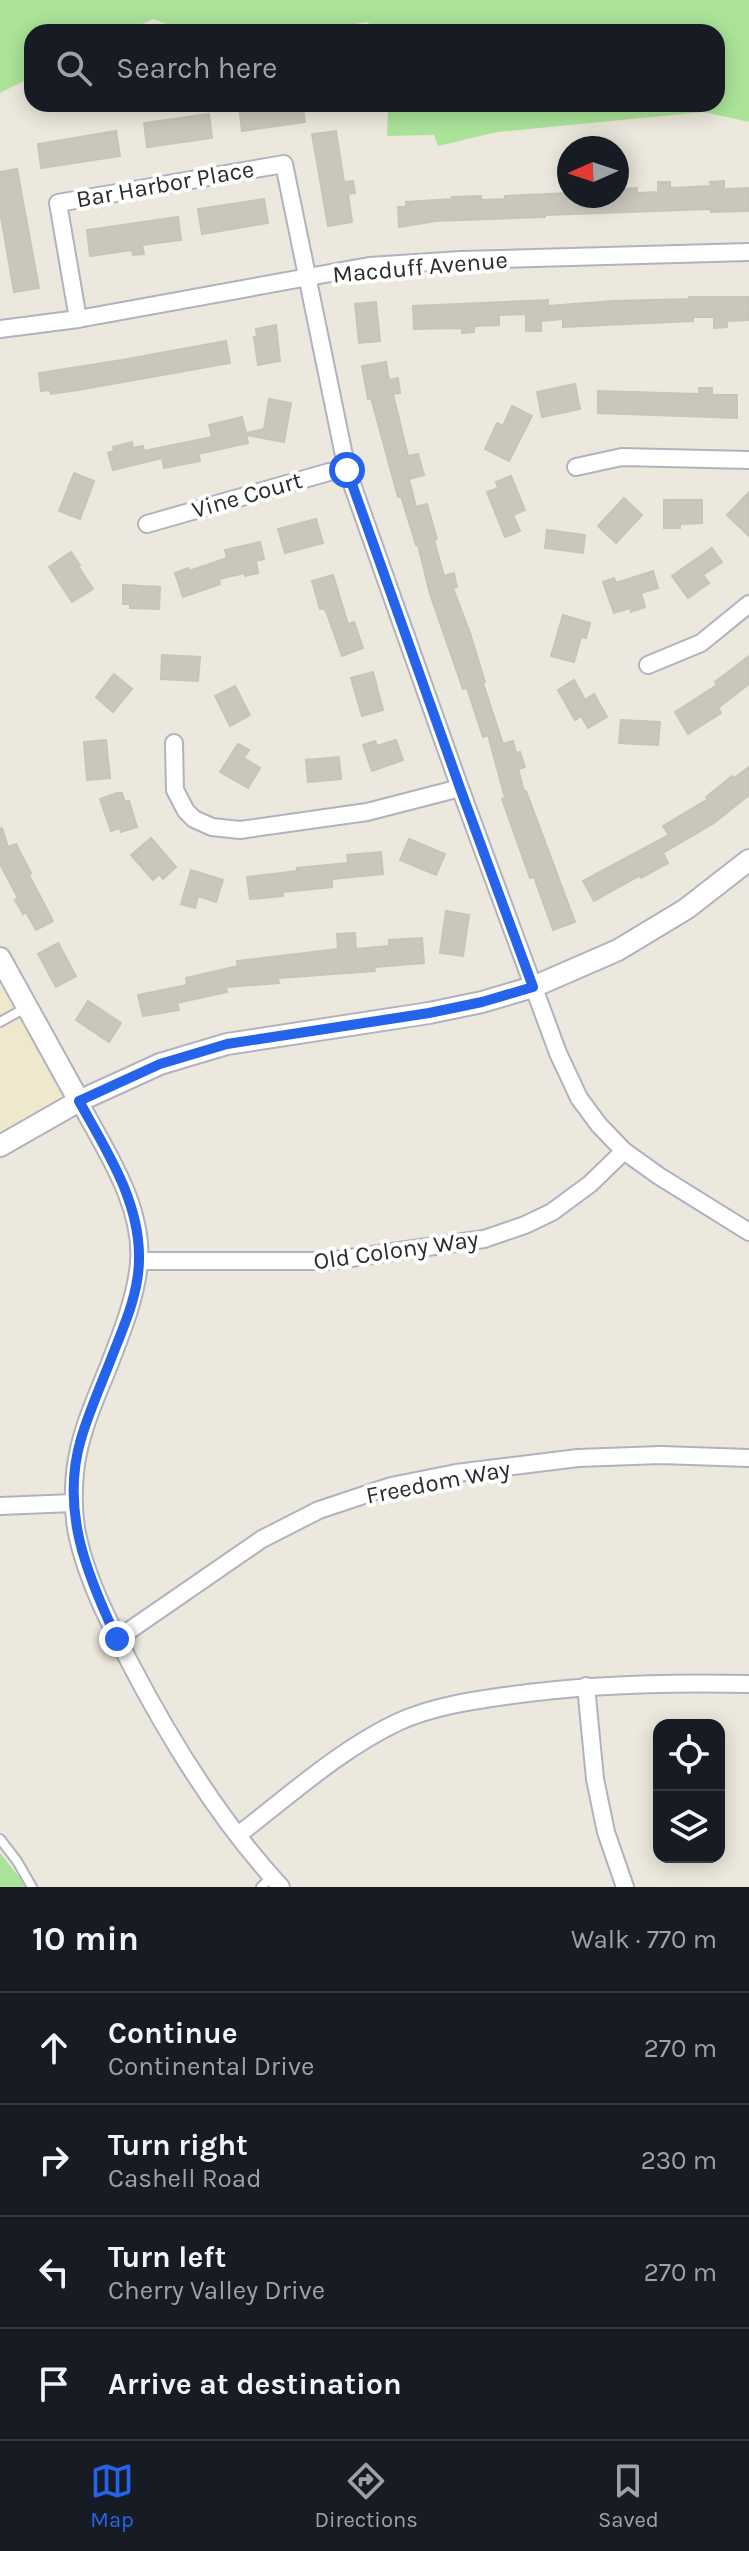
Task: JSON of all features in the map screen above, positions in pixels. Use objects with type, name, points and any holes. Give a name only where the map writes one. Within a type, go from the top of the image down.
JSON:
[{"type":"street","name":"Bar Harbor Place","points":[[78,319],[58,203],[284,164],[306,278]]},
{"type":"street","name":"Macduff Avenue","points":[[0,329],[78,319],[369,266],[461,260],[749,252]]},
{"type":"street","points":[[306,278],[347,470],[558,1053],[579,1098],[624,1151],[670,1184],[749,1232]]},
{"type":"street","points":[[576,467],[622,457],[749,460]]},
{"type":"street","name":"Vine Court","points":[[147,524],[329,472],[347,470]]},
{"type":"street","points":[[648,665],[701,643],[749,604]]},
{"type":"street","points":[[174,743],[175,790],[194,819],[212,827],[240,830],[367,812],[460,788]]},
{"type":"street","points":[[0,1146],[79,1101],[160,1064],[227,1044],[429,1013],[533,987],[618,950],[686,909],[749,860]]},
{"type":"street","points":[[0,958],[117,1172],[137,1232],[139,1261],[135,1290],[80,1441],[73,1503],[77,1536],[85,1564],[117,1639],[174,1744],[272,1884]]},
{"type":"street","name":"Old Colony Way","points":[[139,1261],[329,1261],[484,1239],[552,1212],[590,1184],[624,1151]]},
{"type":"street","name":"Freedom Way","points":[[117,1639],[262,1539],[319,1510],[391,1486],[456,1473],[578,1458],[661,1455],[749,1458]]},
{"type":"street","points":[[0,1506],[73,1503]]},
{"type":"street","points":[[238,1835],[342,1756],[399,1722],[464,1702],[586,1686],[667,1682],[749,1684]]},
{"type":"street","points":[[586,1686],[595,1779],[606,1832],[625,1887]]},
{"type":"lane","points":[[0,1022],[27,1007]]},
{"type":"lane","points":[[0,1839],[32,1887]]},
{"type":"shaded area","points":[[0,958],[79,1101],[0,1146]]},
{"type":"green space","points":[[0,0],[749,0],[749,122],[704,112],[725,112],[725,24],[166,24],[153,19],[142,24],[24,24],[24,81],[0,93]]},
{"type":"green space","points":[[388,112],[704,112],[497,132],[438,146],[434,135],[387,136]]},
{"type":"green space","points":[[0,1853],[27,1887],[0,1887]]},
{"type":"building","points":[[240,112],[303,112],[305,122],[242,131]]},
{"type":"building","points":[[209,114],[212,138],[147,147],[144,123]]},
{"type":"building","points":[[116,131],[120,156],[41,168],[38,144]]},
{"type":"building","points":[[336,131],[344,182],[353,181],[355,193],[348,194],[352,222],[328,226],[312,134]]},
{"type":"building","points":[[17,169],[39,288],[14,292],[0,211],[0,172]]},
{"type":"building","points":[[724,181],[724,189],[749,188],[749,211],[711,212],[711,209],[545,215],[436,221],[399,227],[398,207],[406,207],[406,202],[481,196],[481,200],[505,199],[505,196],[557,194],[557,208],[629,208],[629,188],[637,188],[637,193],[658,192],[658,182],[670,182],[670,188],[711,186],[710,182]]},
{"type":"building","points":[[264,199],[268,223],[202,234],[198,209]]},
{"type":"building","points":[[178,217],[181,240],[142,245],[144,254],[133,255],[132,250],[90,256],[87,230]]},
{"type":"building","points":[[689,297],[749,297],[749,320],[727,321],[727,327],[714,328],[714,317],[693,317],[693,321],[563,327],[563,319],[541,321],[541,331],[526,331],[526,314],[499,315],[499,325],[474,326],[474,332],[462,333],[462,328],[414,329],[413,306],[548,300],[548,306]]},
{"type":"building","points":[[376,302],[380,341],[359,343],[355,304]]},
{"type":"building","points":[[276,325],[280,361],[258,365],[254,337],[257,337],[256,329]]},
{"type":"building","points":[[226,341],[230,363],[51,394],[50,390],[41,391],[39,373]]},
{"type":"building","points":[[386,362],[389,380],[398,378],[400,393],[393,394],[408,456],[418,454],[424,475],[409,479],[416,507],[427,504],[444,576],[454,573],[457,587],[453,588],[470,633],[503,744],[513,741],[516,753],[520,752],[525,767],[518,769],[524,791],[575,922],[553,930],[534,877],[530,878],[502,799],[505,798],[488,735],[483,737],[467,688],[463,689],[430,594],[418,545],[401,496],[398,497],[371,398],[368,399],[362,366]]},
{"type":"building","points":[[575,384],[580,409],[542,417],[537,392]]},
{"type":"building","points":[[699,388],[712,388],[712,395],[737,395],[737,418],[598,413],[598,391],[699,394]]},
{"type":"building","points":[[269,399],[291,403],[284,442],[246,435],[248,443],[198,454],[200,461],[164,468],[162,458],[113,470],[108,453],[114,451],[113,447],[132,442],[133,448],[143,446],[144,451],[212,437],[209,425],[242,417],[246,433],[264,429]]},
{"type":"building","points":[[512,406],[532,416],[509,461],[485,449],[497,423],[503,426]]},
{"type":"building","points":[[74,473],[94,481],[80,519],[59,511]]},
{"type":"building","points":[[511,476],[525,510],[513,515],[520,531],[505,537],[487,492],[498,488],[496,482]]},
{"type":"building","points":[[749,492],[749,536],[727,515]]},
{"type":"building","points":[[624,498],[642,515],[616,543],[598,526]]},
{"type":"building","points":[[664,500],[702,500],[702,523],[664,528]]},
{"type":"building","points":[[316,519],[323,543],[285,553],[278,529]]},
{"type":"building","points":[[547,530],[585,535],[583,553],[545,548]]},
{"type":"building","points":[[260,542],[264,559],[256,561],[258,573],[219,579],[220,584],[183,597],[175,573],[227,558],[225,550]]},
{"type":"building","points":[[712,548],[722,562],[703,575],[709,583],[688,598],[672,576]]},
{"type":"building","points":[[71,552],[93,589],[72,602],[49,567]]},
{"type":"building","points":[[653,571],[658,588],[641,593],[645,607],[614,613],[603,582],[614,578],[616,583]]},
{"type":"building","points":[[333,575],[348,624],[354,622],[363,648],[342,656],[327,614],[324,608],[320,609],[312,581]]},
{"type":"building","points":[[123,585],[160,587],[159,609],[130,608],[130,604],[123,604]]},
{"type":"building","points":[[563,615],[590,623],[586,638],[581,637],[574,662],[551,656]]},
{"type":"building","points":[[162,655],[200,657],[198,681],[161,679]]},
{"type":"building","points":[[749,656],[749,684],[718,708],[721,713],[688,734],[675,712],[717,685],[715,682]]},
{"type":"building","points":[[373,672],[383,710],[362,716],[351,678]]},
{"type":"building","points":[[114,674],[132,689],[113,712],[96,697]]},
{"type":"building","points":[[574,680],[585,700],[594,694],[607,717],[588,728],[581,716],[575,720],[558,690]]},
{"type":"building","points":[[235,686],[250,715],[230,726],[215,696]]},
{"type":"building","points":[[621,720],[660,722],[658,745],[619,743]]},
{"type":"building","points":[[106,740],[110,778],[87,780],[84,742]]},
{"type":"building","points":[[396,740],[403,760],[372,771],[363,745],[375,741],[377,746]]},
{"type":"building","points":[[238,744],[249,750],[244,758],[260,768],[248,788],[220,772]]},
{"type":"building","points":[[339,757],[341,779],[308,782],[306,760]]},
{"type":"building","points":[[749,767],[749,795],[714,823],[663,853],[668,863],[594,901],[583,881],[669,835],[663,826],[708,799],[706,797],[732,776],[734,778]]},
{"type":"building","points":[[122,793],[125,802],[129,801],[137,827],[121,832],[120,828],[111,831],[100,799]]},
{"type":"building","points":[[2,828],[8,847],[16,844],[53,921],[36,930],[15,900],[18,898],[0,864]]},
{"type":"building","points":[[151,838],[176,867],[163,879],[159,874],[153,880],[131,855]]},
{"type":"building","points":[[409,839],[445,854],[436,875],[400,860]]},
{"type":"building","points":[[381,852],[383,874],[332,879],[332,887],[250,899],[247,877],[348,863],[347,855]]},
{"type":"building","points":[[191,870],[223,880],[216,902],[198,896],[195,908],[181,904]]},
{"type":"building","points":[[446,911],[469,915],[463,956],[440,953]]},
{"type":"building","points":[[355,933],[356,949],[389,946],[389,940],[422,938],[424,963],[374,967],[375,971],[278,978],[279,983],[226,987],[227,992],[177,1003],[179,1010],[143,1016],[138,995],[187,985],[186,978],[238,966],[237,961],[338,949],[337,934]]},
{"type":"building","points":[[58,943],[76,976],[56,987],[38,954]]},
{"type":"building","points":[[88,1001],[121,1023],[109,1042],[76,1020]]},
{"type":"route","points":[[117,1639],[85,1564],[77,1536],[73,1503],[80,1441],[135,1290],[139,1261],[137,1232],[117,1172],[79,1101],[160,1064],[227,1044],[429,1013],[533,987],[347,470]]}]
